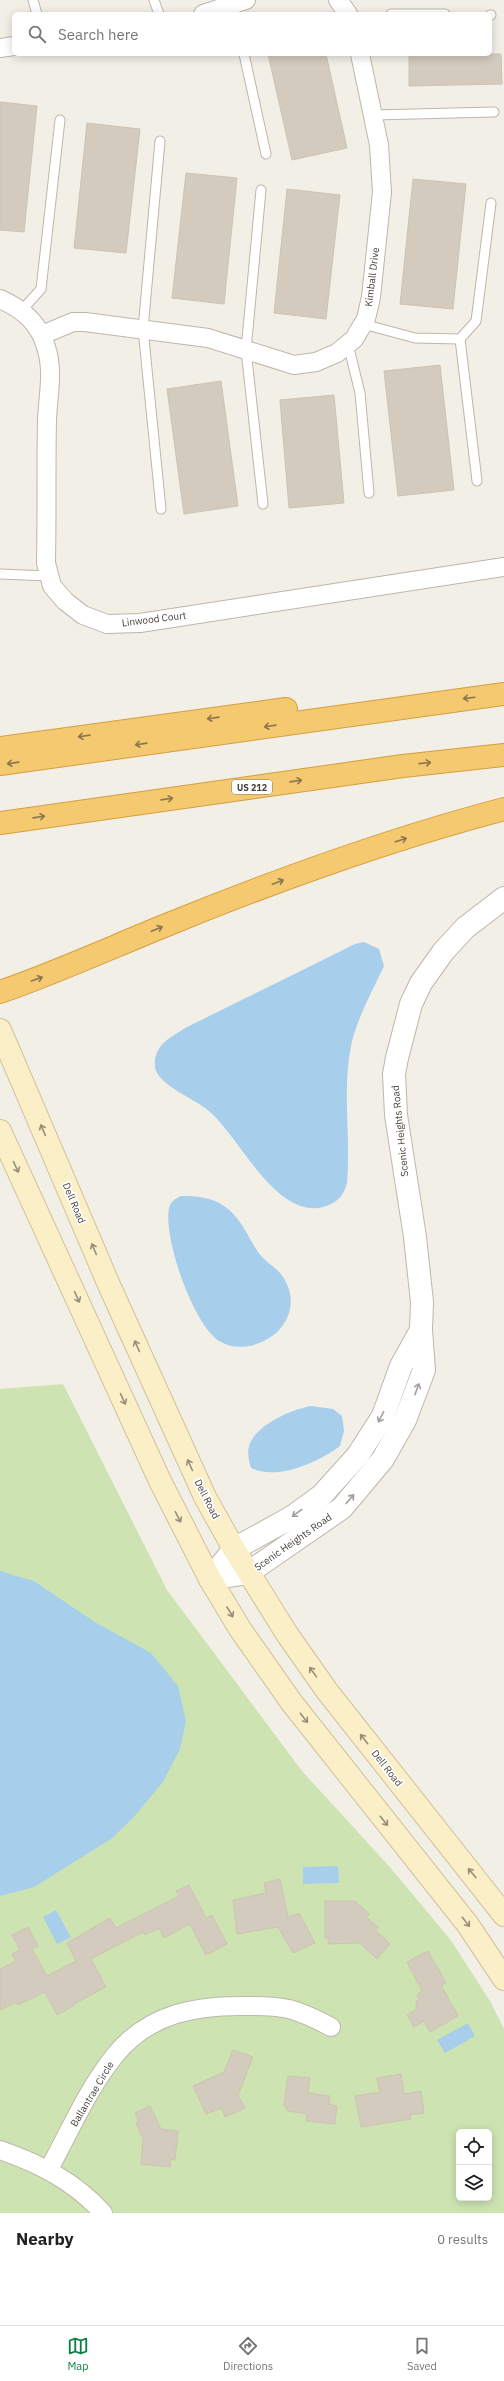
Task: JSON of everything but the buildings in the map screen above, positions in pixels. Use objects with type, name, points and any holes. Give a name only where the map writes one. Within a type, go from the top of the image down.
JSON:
[{"type":"highway","points":[[0,764],[433,702],[504,694]]},
{"type":"highway","points":[[0,748],[269,710],[433,702]]},
{"type":"highway","name":"US 212","points":[[0,823],[403,766],[504,755]]},
{"type":"highway","points":[[0,992],[42,978],[169,924],[302,873],[460,821],[504,809]]},
{"type":"main road","name":"Dell Road","points":[[0,1030],[109,1285],[205,1497],[234,1549],[248,1573],[327,1691],[504,1915]]},
{"type":"main road","points":[[0,1131],[160,1481],[210,1578],[240,1629],[292,1703],[468,1925],[504,1979]]},
{"type":"street","points":[[217,12],[231,10],[246,0]]},
{"type":"street","points":[[338,0],[347,12]]},
{"type":"street","points":[[0,48],[12,46]]},
{"type":"street","name":"Kimball Drive","points":[[42,335],[73,322],[143,329],[208,338],[294,364],[316,362],[337,353],[354,339],[363,324],[371,297],[382,192],[380,153],[360,56]]},
{"type":"street","name":"Linwood Court","points":[[0,299],[22,310],[42,335],[51,369],[47,421],[46,563],[52,586],[83,616],[107,624],[140,623],[504,567]]},
{"type":"street","name":"Scenic Heights Road","points":[[210,1578],[248,1573],[342,1508],[383,1459],[406,1420],[424,1370],[420,1330],[422,1302],[415,1237],[396,1115],[394,1074],[399,1046],[411,1004],[421,983],[443,952],[465,928],[504,898]]},
{"type":"street","name":"Scenic Heights Road","points":[[210,1578],[234,1549],[292,1517],[321,1496],[358,1455],[383,1416],[401,1366],[420,1330]]},
{"type":"street","name":"Ballantrae Circle","points":[[49,2169],[99,2080],[116,2054],[140,2032],[166,2017],[197,2007],[268,2006],[290,2010],[331,2027]]},
{"type":"street","points":[[0,2150],[49,2169],[64,2178],[103,2213]]},
{"type":"lane","points":[[33,0],[36,12]]},
{"type":"lane","points":[[154,0],[158,12]]},
{"type":"lane","points":[[244,56],[266,154]]},
{"type":"lane","points":[[373,115],[494,112]]},
{"type":"lane","points":[[22,310],[41,289],[60,120]]},
{"type":"lane","points":[[160,141],[143,329],[161,509]]},
{"type":"lane","points":[[261,190],[246,350],[263,504]]},
{"type":"lane","points":[[477,481],[460,339],[476,321],[491,204]]},
{"type":"lane","points":[[363,324],[415,338],[460,339]]},
{"type":"lane","points":[[348,344],[360,393],[369,493]]},
{"type":"lane","points":[[0,574],[49,576]]},
{"type":"green space","points":[[63,1384],[167,1590],[302,1771],[388,1865],[450,1939],[490,2001],[504,2029],[504,2213],[0,2213],[0,1389]]},
{"type":"water","points":[[364,942],[379,949],[384,966],[361,1015],[351,1046],[348,1063],[347,1183],[344,1192],[339,1199],[332,1204],[323,1207],[306,1207],[290,1201],[275,1189],[260,1174],[222,1124],[210,1112],[162,1080],[157,1074],[155,1059],[164,1042],[187,1027],[355,944]]},
{"type":"water","points":[[181,1196],[209,1199],[230,1210],[243,1227],[260,1255],[280,1273],[285,1280],[289,1288],[290,1296],[291,1305],[289,1313],[281,1328],[269,1338],[262,1342],[248,1346],[240,1347],[226,1344],[219,1341],[209,1332],[199,1317],[190,1299],[175,1259],[168,1222],[169,1208],[171,1204],[174,1200]]},
{"type":"water","points":[[311,1406],[333,1409],[342,1416],[344,1431],[340,1446],[321,1458],[297,1468],[285,1471],[261,1471],[251,1468],[248,1457],[248,1449],[252,1439],[258,1432],[266,1425],[284,1415]]},
{"type":"water","points":[[0,1571],[34,1581],[93,1621],[151,1653],[178,1686],[186,1721],[180,1749],[163,1782],[132,1819],[111,1839],[34,1887],[0,1896]]},
{"type":"water","points":[[338,1866],[339,1883],[303,1884],[303,1867]]},
{"type":"water","points":[[56,1910],[71,1937],[57,1944],[43,1917]]},
{"type":"water","points":[[468,2023],[475,2036],[445,2053],[437,2040]]}]
